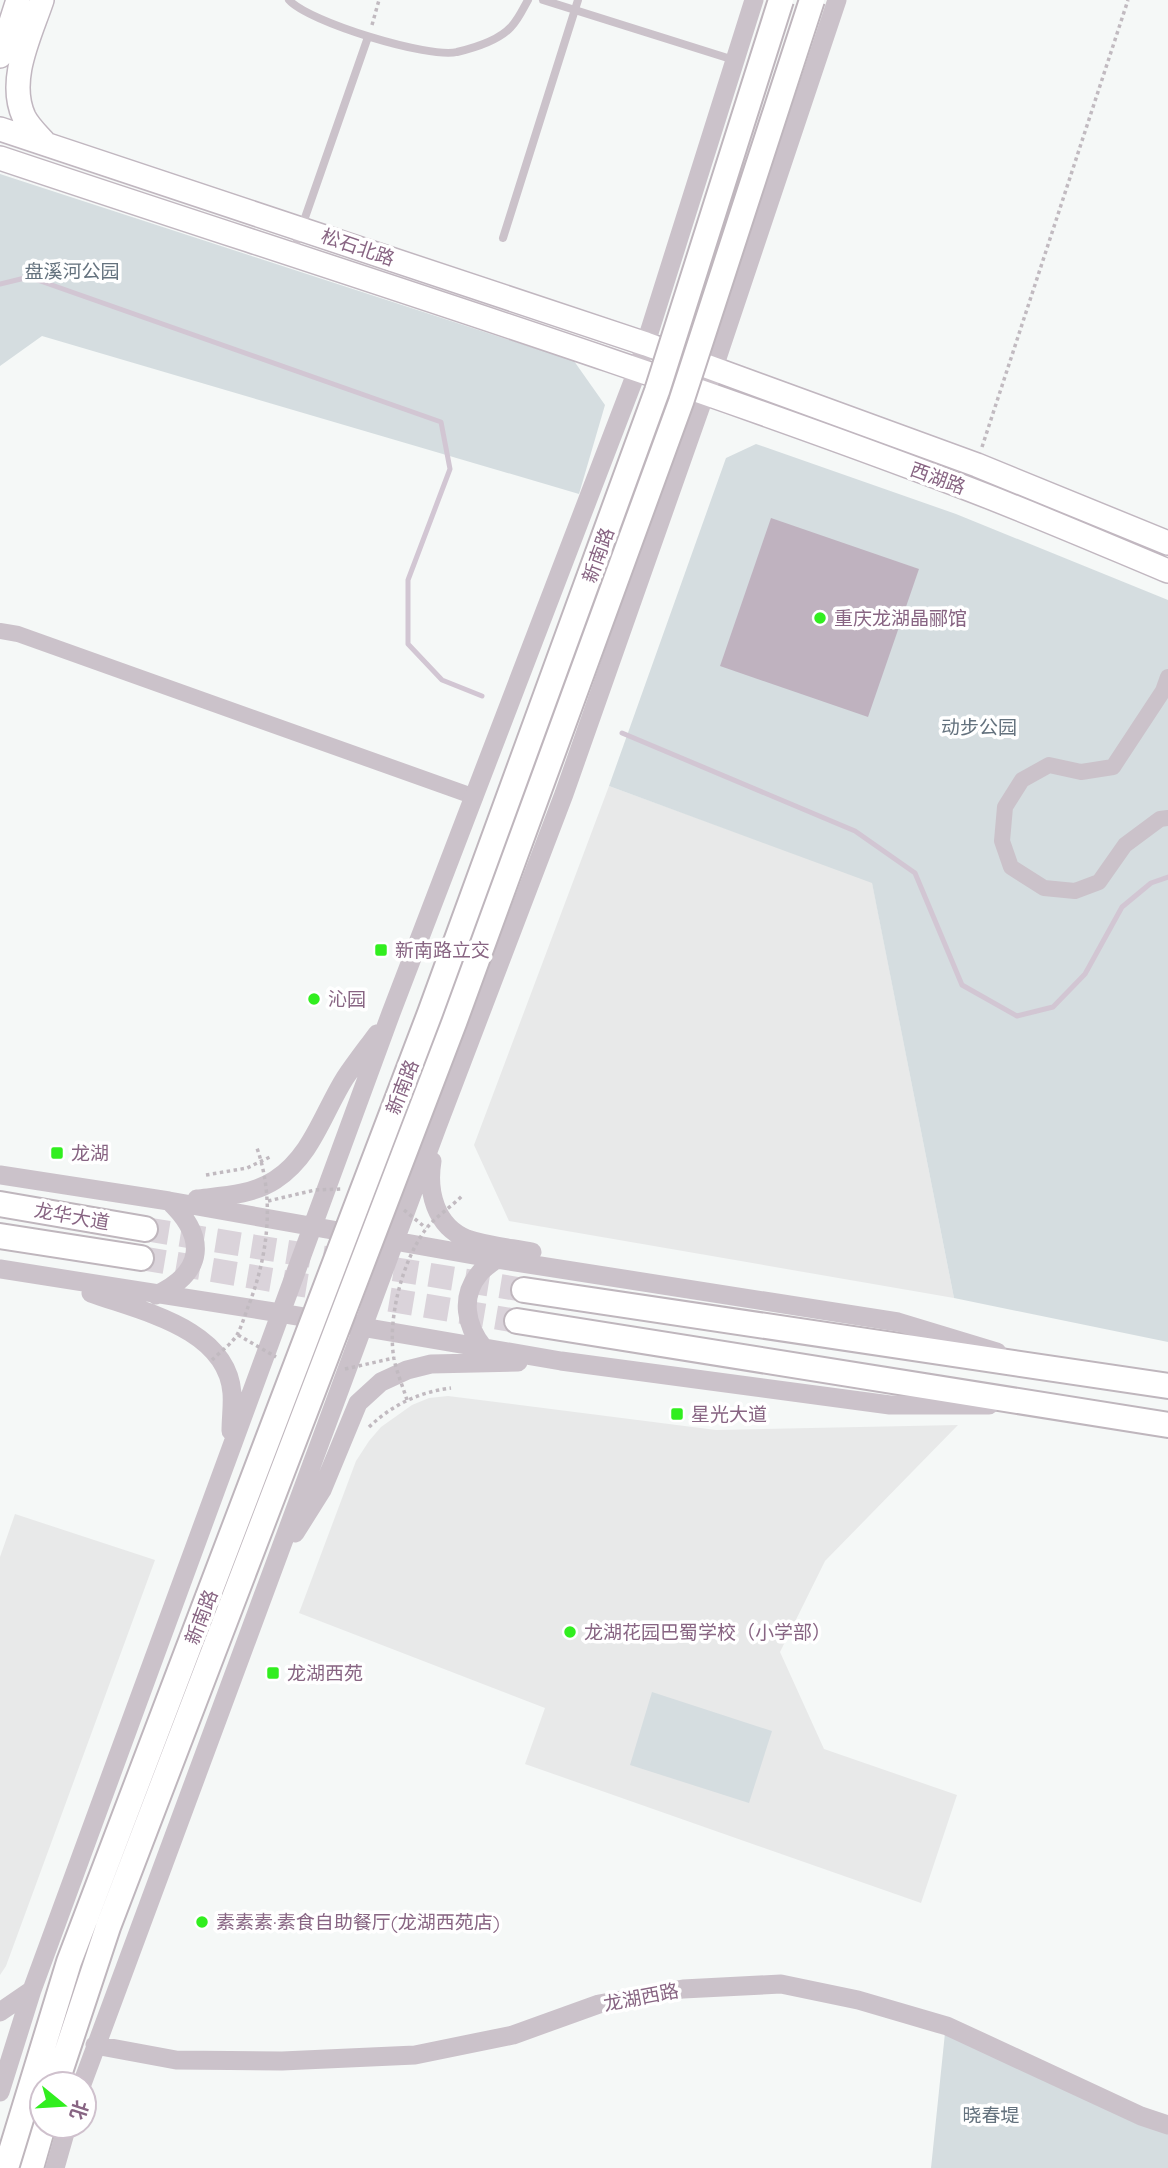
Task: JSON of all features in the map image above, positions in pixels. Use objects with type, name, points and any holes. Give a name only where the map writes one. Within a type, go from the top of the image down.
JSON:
[{"type":"main road","points":[[0,56],[18,0]]},
{"type":"main road","points":[[42,0],[19,72],[18,98],[25,120],[45,144]]},
{"type":"main road","name":"新南路","points":[[6,2168],[69,1962],[430,1013],[657,391],[781,0]]},
{"type":"main road","name":"新南路","points":[[61,2070],[107,1927],[454,1023],[681,402],[812,0]]},
{"type":"main road","name":"松石北路","points":[[0,129],[302,228],[714,369]]},
{"type":"main road","name":"松石北路","points":[[0,158],[705,394]]},
{"type":"main road","name":"西湖路","points":[[714,369],[977,465],[1168,543]]},
{"type":"main road","name":"西湖路","points":[[705,394],[967,489],[1168,571]]},
{"type":"main road","name":"龙华大道","points":[[0,1204],[145,1229]]},
{"type":"main road","name":"龙华大道","points":[[0,1236],[141,1258]]},
{"type":"main road","points":[[524,1290],[1168,1386]]},
{"type":"main road","points":[[517,1321],[1168,1425]]},
{"type":"main road","points":[[31,2168],[39,2140]]},
{"type":"street","name":"新南路","points":[[0,2092],[32,1990],[391,1013],[637,371],[754,0]]},
{"type":"street","points":[[87,2070],[437,1127],[564,794],[714,369],[837,0]]},
{"type":"street","points":[[0,631],[31,639],[475,797]]},
{"type":"street","points":[[1168,677],[1163,691],[1113,767],[1081,772],[1049,765],[1022,780],[1005,807],[1002,841],[1011,867],[1044,888],[1075,891],[1099,883],[1125,845],[1160,819],[1168,818]]},
{"type":"street","points":[[169,1201],[227,1196],[251,1191],[275,1180],[298,1160],[318,1132],[344,1080],[391,1013]]},
{"type":"street","points":[[437,1127],[429,1177],[430,1196],[451,1228],[467,1239],[532,1252],[592,1274]]},
{"type":"street","points":[[0,1175],[169,1201],[496,1259],[898,1322],[1048,1367]]},
{"type":"street","points":[[156,1295],[186,1277],[193,1264],[195,1248],[192,1229],[184,1214],[169,1201]]},
{"type":"street","points":[[483,1347],[471,1332],[467,1316],[470,1293],[478,1274],[496,1259]]},
{"type":"street","points":[[0,1269],[561,1361],[890,1405],[1041,1405]]},
{"type":"street","points":[[44,1276],[177,1324],[197,1335],[225,1368],[232,1391],[230,1451]]},
{"type":"street","points":[[273,1566],[322,1490],[358,1403],[381,1382],[407,1370],[431,1364],[561,1361]]},
{"type":"street","name":"龙湖西路","points":[[95,2045],[176,2060],[282,2061],[415,2055],[513,2035],[599,2004],[682,1989],[781,1984],[858,2000],[947,2026],[1141,2116],[1168,2125]]},
{"type":"street","points":[[0,2012],[32,1990]]},
{"type":"street","points":[[55,2168],[63,2140]]},
{"type":"lane","points":[[289,0],[313,15],[386,43],[454,53],[485,43],[510,29],[528,0]]},
{"type":"lane","points":[[543,0],[736,61]]},
{"type":"lane","points":[[503,238],[578,0]]},
{"type":"lane","points":[[293,254],[368,37]]},
{"type":"path","points":[[368,37],[379,0]]},
{"type":"path","points":[[977,465],[1128,0]]},
{"type":"path","points":[[212,1360],[237,1334],[257,1282],[267,1228],[268,1200],[257,1148]]},
{"type":"path","points":[[206,1175],[233,1172],[262,1162],[276,1153]]},
{"type":"path","points":[[449,1195],[454,1204]]},
{"type":"path","points":[[407,1400],[394,1358],[395,1307],[401,1281],[426,1228],[462,1196]]},
{"type":"path","points":[[366,1430],[385,1413],[407,1400],[428,1392],[451,1388]]},
{"type":"shaded area","points":[[609,786],[872,882],[954,1298],[509,1221],[474,1145]]},
{"type":"shaded area","name":"龙湖花园巴蜀学校（小学部）","points":[[448,1396],[716,1430],[958,1425],[825,1561],[780,1652],[824,1749],[957,1795],[921,1903],[525,1764],[545,1708],[299,1613],[356,1461],[369,1441],[381,1427],[412,1405],[429,1398]]},
{"type":"shaded area","points":[[15,1514],[155,1560],[6,1966],[0,1975],[0,1557]]},
{"type":"green space","name":"盘溪河公园","points":[[0,174],[574,361],[605,405],[579,494],[42,336],[0,366]]},
{"type":"green space","name":"动步公园","points":[[756,444],[956,514],[1168,600],[1168,1342],[954,1298],[872,883],[609,786],[726,458]]},
{"type":"green space","points":[[652,1692],[772,1731],[749,1803],[630,1765]]},
{"type":"green space","name":"晓春堤","points":[[945,2033],[1168,2134],[1168,2168],[931,2168]]},
{"type":"building","name":"重庆龙湖晶郦馆","points":[[771,518],[919,569],[868,717],[720,666]]},
{"type":"waterway","points":[[0,284],[29,277],[441,422],[450,469],[408,580],[408,644],[442,680],[482,696]]},
{"type":"waterway","points":[[622,733],[855,831],[915,873],[962,985],[1017,1016],[1053,1007],[1085,974],[1122,907],[1151,883],[1168,877]]},
{"type":"tunnel","points":[[145,1229],[524,1290]]},
{"type":"tunnel","points":[[141,1258],[517,1321]]},
{"type":"place","name":"重庆龙湖晶郦馆","points":[[820,618]]},
{"type":"place","name":"新南路立交","points":[[381,950]]},
{"type":"place","name":"沁园","points":[[314,999]]},
{"type":"place","name":"龙湖","points":[[57,1153]]},
{"type":"place","name":"星光大道","points":[[677,1414]]},
{"type":"place","name":"龙湖花园巴蜀学校（小学部）","points":[[570,1632]]},
{"type":"place","name":"龙湖西苑","points":[[273,1673]]},
{"type":"place","name":"素素素·素食自助餐厅(龙湖西苑店)","points":[[202,1922]]}]
